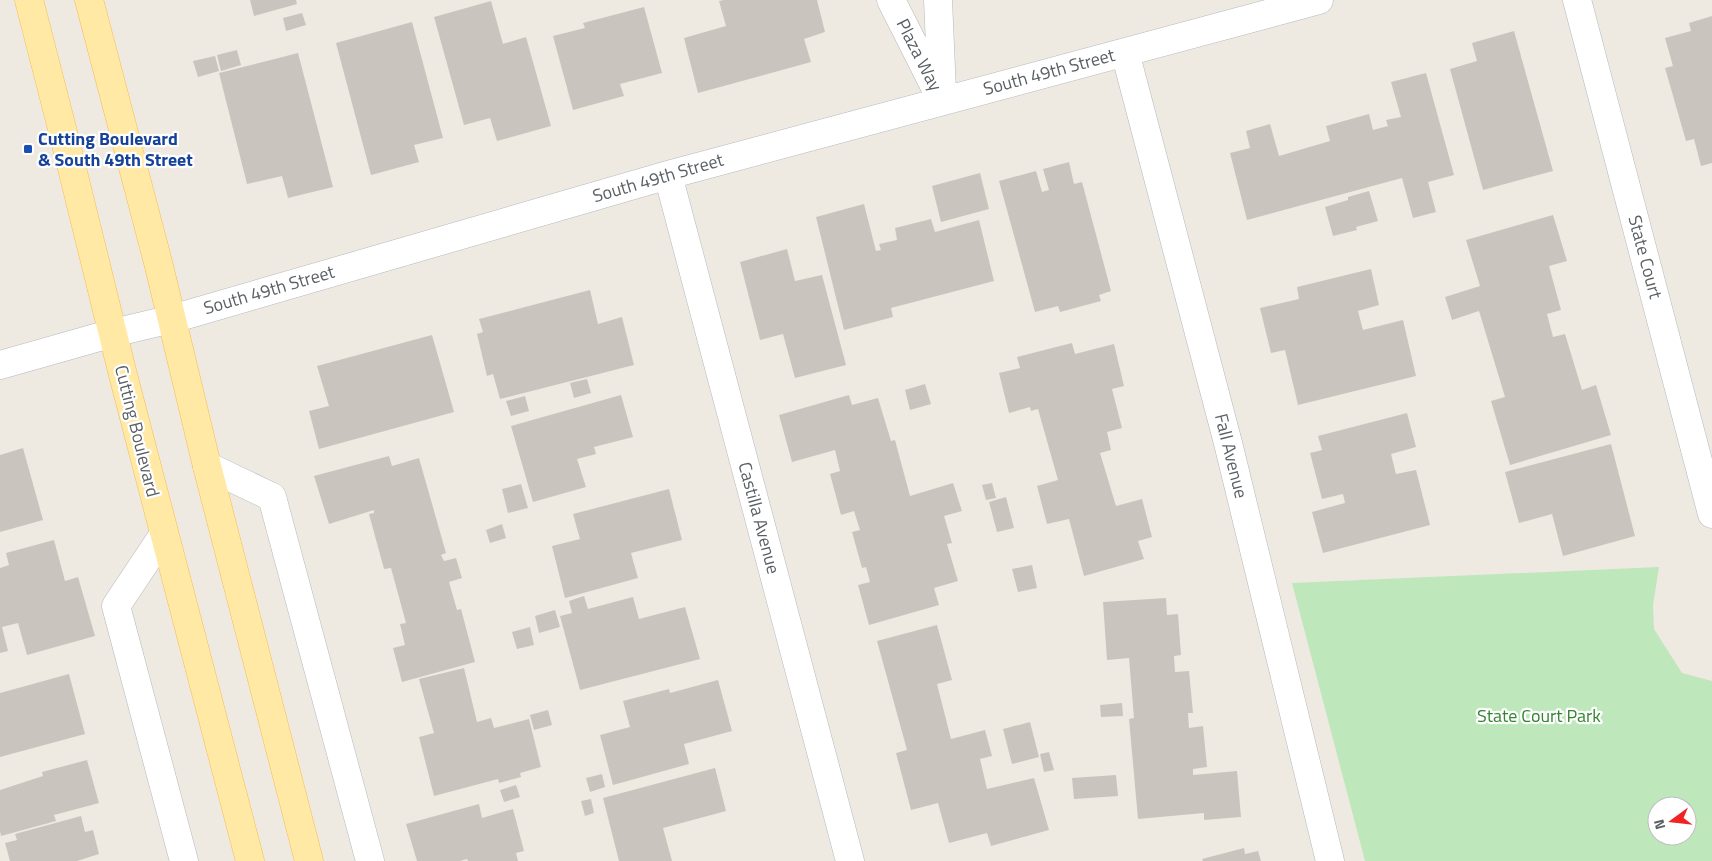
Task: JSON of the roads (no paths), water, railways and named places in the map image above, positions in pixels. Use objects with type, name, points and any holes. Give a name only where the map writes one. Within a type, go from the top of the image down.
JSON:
[{"type":"main road","name":"Cutting Boulevard","points":[[29,0],[164,534],[250,861]]},
{"type":"main road","points":[[89,0],[309,861]]},
{"type":"street","name":"Plaza Way","points":[[891,0],[942,101]]},
{"type":"street","name":"Plaza Way","points":[[938,0],[942,101]]},
{"type":"street","name":"South 49th Street","points":[[0,364],[172,319],[668,175],[1319,0]]},
{"type":"street","name":"State Court","points":[[1577,0],[1712,514]]},
{"type":"street","name":"Fall Avenue","points":[[1125,52],[1228,443],[1330,861]]},
{"type":"street","name":"Castilla Avenue","points":[[668,175],[850,861]]},
{"type":"street","points":[[207,466],[272,497],[370,861]]},
{"type":"street","points":[[164,534],[116,606],[184,861]]},
{"type":"place","name":"Cutting Boulevard & South 49th Street","points":[[28,149]]},
{"type":"park label","name":"State Court Park","points":[[1539,716]]}]
